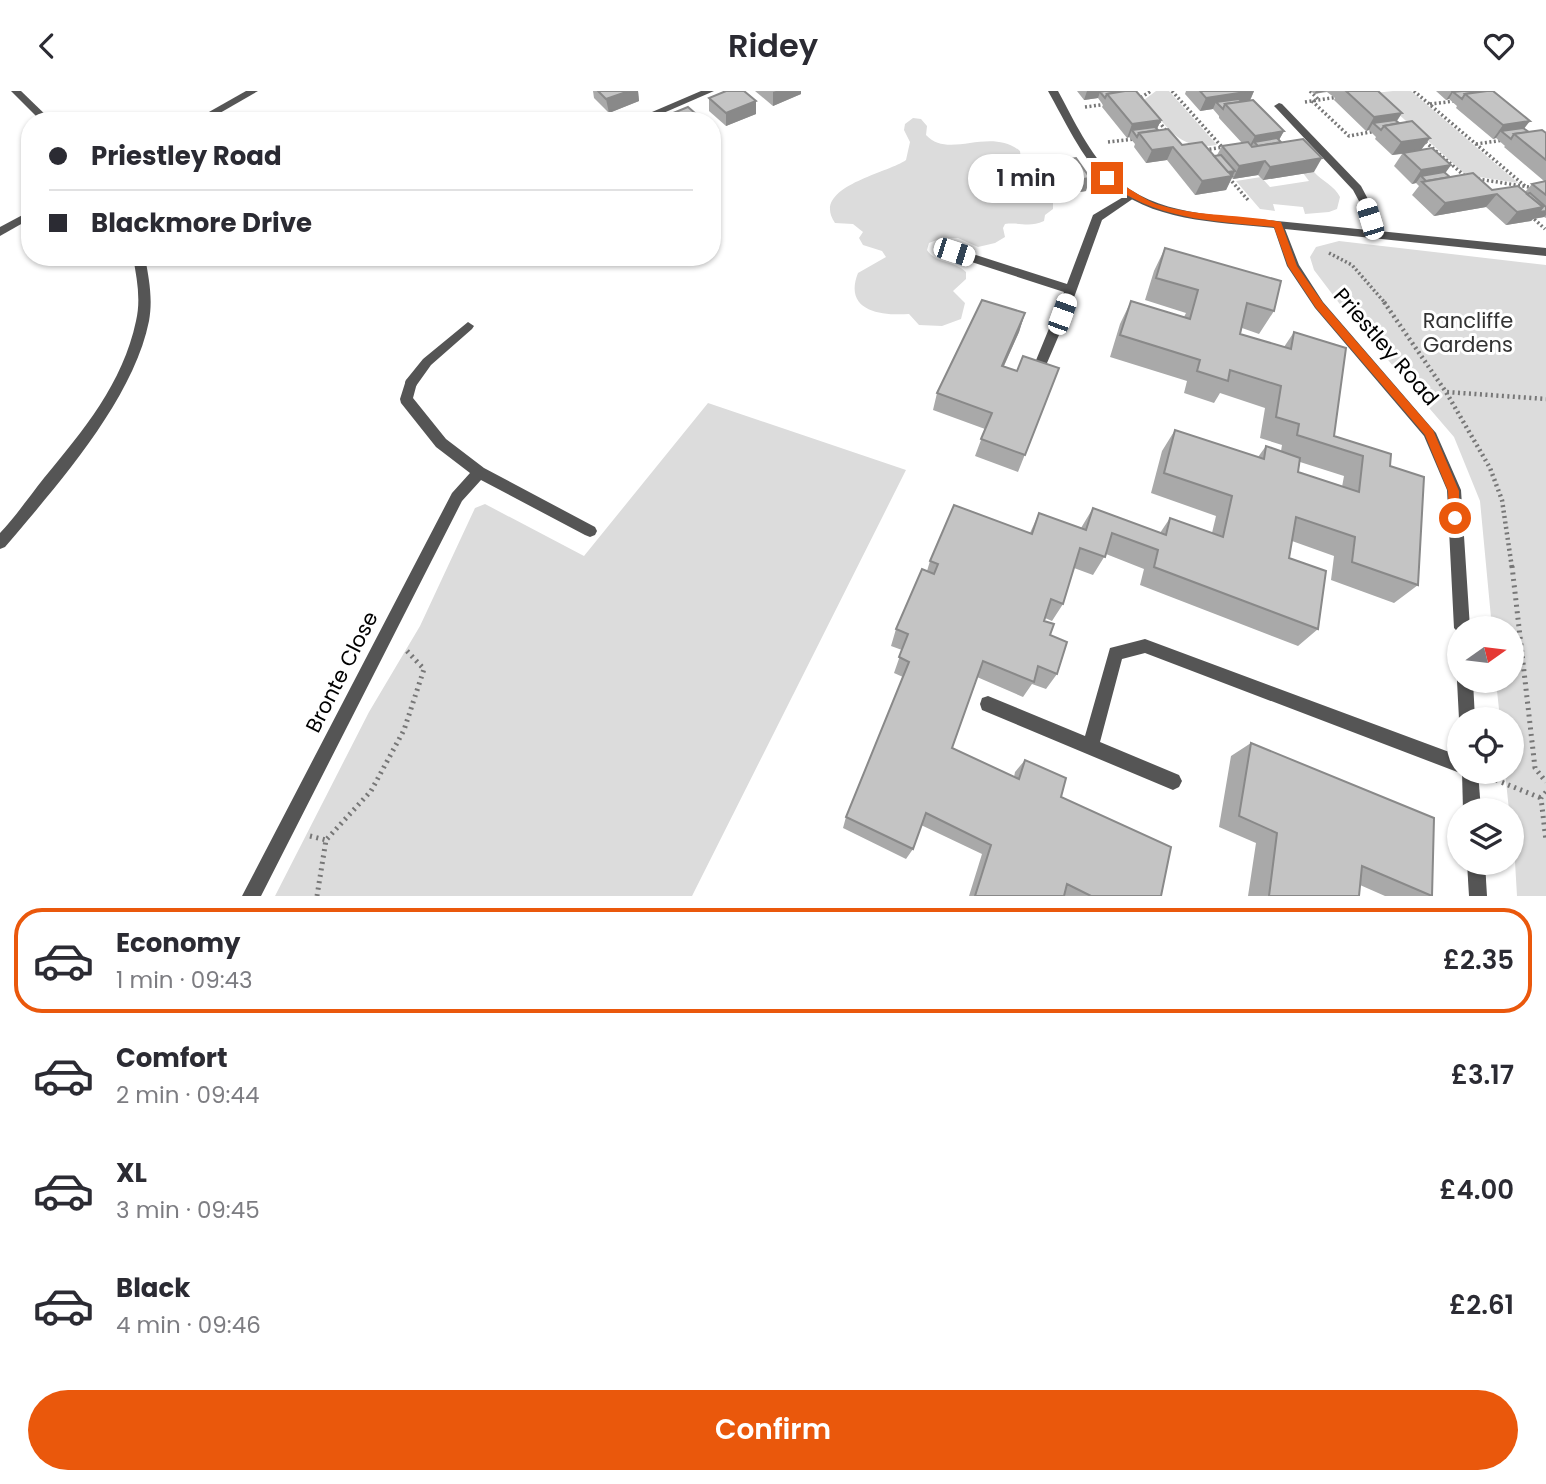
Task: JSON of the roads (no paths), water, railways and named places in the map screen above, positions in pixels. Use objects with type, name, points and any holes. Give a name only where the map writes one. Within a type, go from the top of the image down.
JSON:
[{"type":"street","points":[[16,91],[38,112]]},
{"type":"street","points":[[214,112],[253,91]]},
{"type":"street","points":[[658,112],[709,91]]},
{"type":"street","points":[[1053,91],[1077,134],[1107,178],[1130,196],[1178,213],[1546,252]]},
{"type":"street","points":[[1279,106],[1357,188],[1365,202],[1375,235]]},
{"type":"street","points":[[1038,370],[1097,218],[1130,196]]},
{"type":"street","points":[[0,232],[21,219]]},
{"type":"street","name":"Priestley Road","points":[[1278,224],[1293,266],[1319,305],[1429,433],[1454,491],[1461,616]]},
{"type":"street","points":[[954,252],[1071,290]]},
{"type":"street","points":[[0,543],[75,452],[110,403],[133,355],[144,312],[142,266]]},
{"type":"street","points":[[468,326],[427,362],[411,383],[406,399],[441,443],[479,473],[590,531]]},
{"type":"street","name":"Bronte Close","points":[[251,896],[387,628],[457,497],[479,473]]},
{"type":"street","points":[[1090,747],[1116,653],[1145,646],[1447,760]]},
{"type":"street","points":[[988,704],[1173,781]]},
{"type":"street","points":[[1477,875],[1478,896]]},
{"type":"park label","name":"Rancliffe Gardens","points":[[1468,333]]}]
